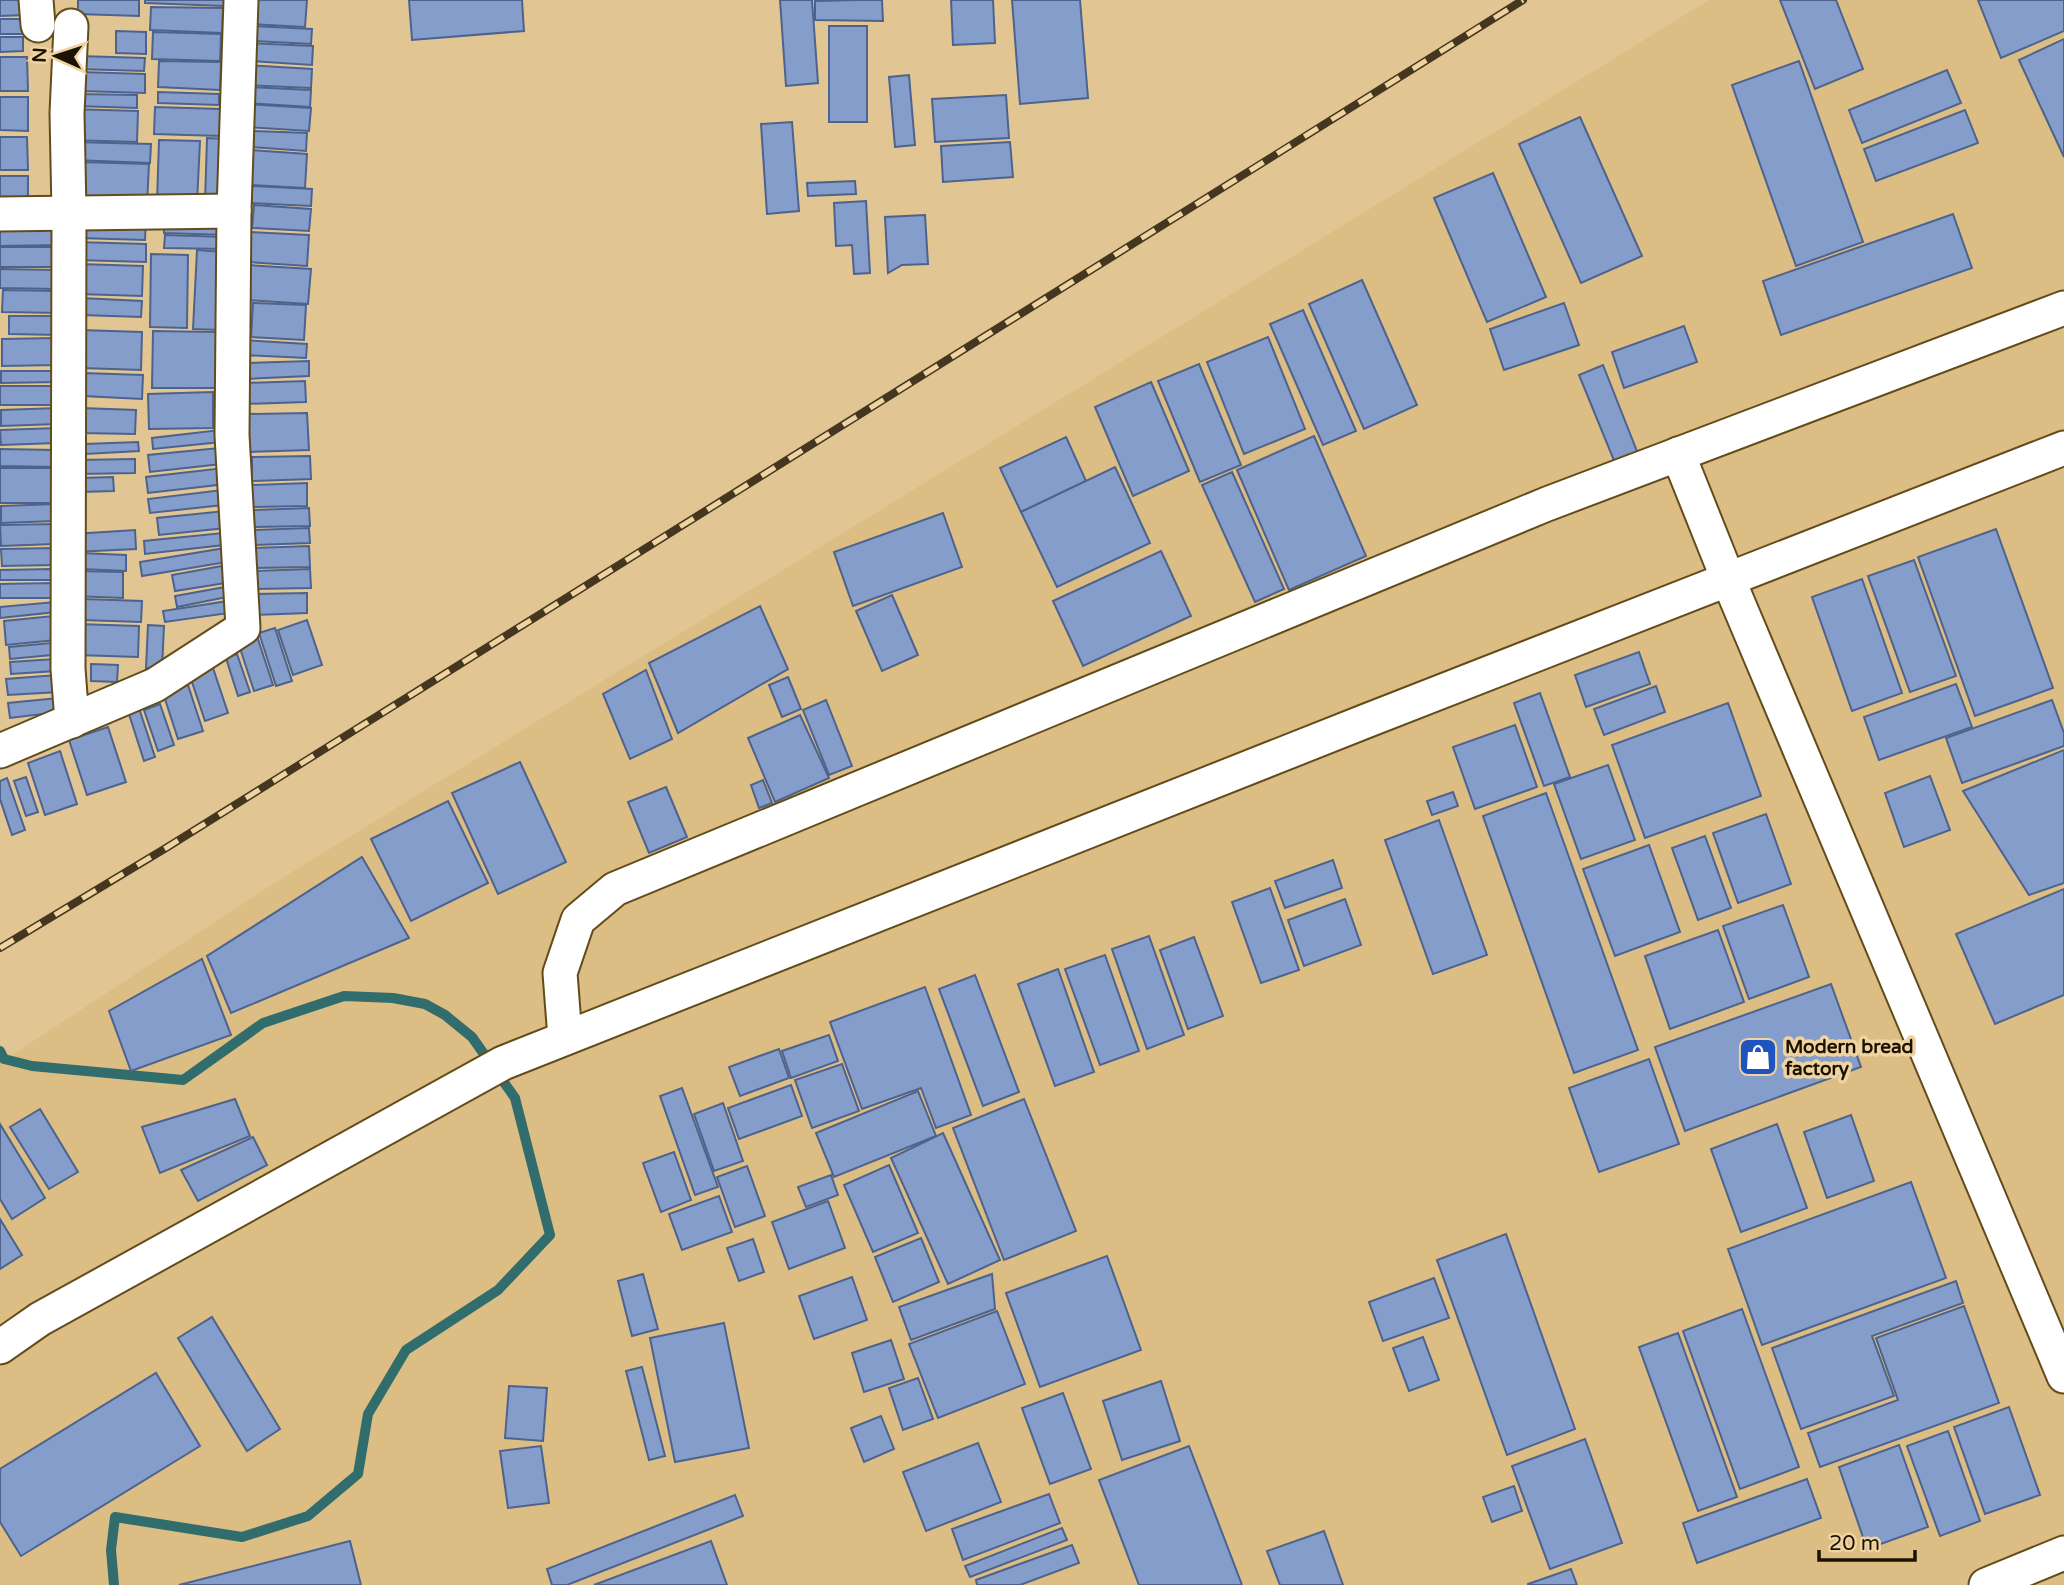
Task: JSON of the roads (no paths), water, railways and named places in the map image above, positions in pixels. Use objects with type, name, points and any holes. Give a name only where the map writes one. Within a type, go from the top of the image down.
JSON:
[{"type":"street","points":[[0,751],[155,685],[243,628],[232,435],[234,211],[241,0]]},
{"type":"street","points":[[71,26],[66,113],[69,212],[68,669],[72,721]]},
{"type":"street","points":[[0,214],[234,211]]},
{"type":"street","points":[[565,1038],[560,973],[567,951],[578,920],[614,889],[1547,504],[2064,308]]},
{"type":"street","points":[[0,1347],[40,1319],[503,1063],[2064,448]]},
{"type":"street","points":[[1678,454],[1728,579],[2064,1376]]},
{"type":"street","points":[[1986,1585],[2064,1553]]},
{"type":"waterway","points":[[0,1051],[4,1059],[32,1066],[183,1080],[263,1023],[344,996],[393,998],[425,1004],[445,1015],[472,1037],[515,1098],[550,1235],[498,1290],[406,1350],[368,1414],[358,1474],[308,1516],[242,1537],[115,1517],[111,1550],[114,1585]]},
{"type":"railway","points":[[0,948],[166,848],[1523,0]]},
{"type":"place","name":"Modern bread factory","points":[[1758,1057]]}]
